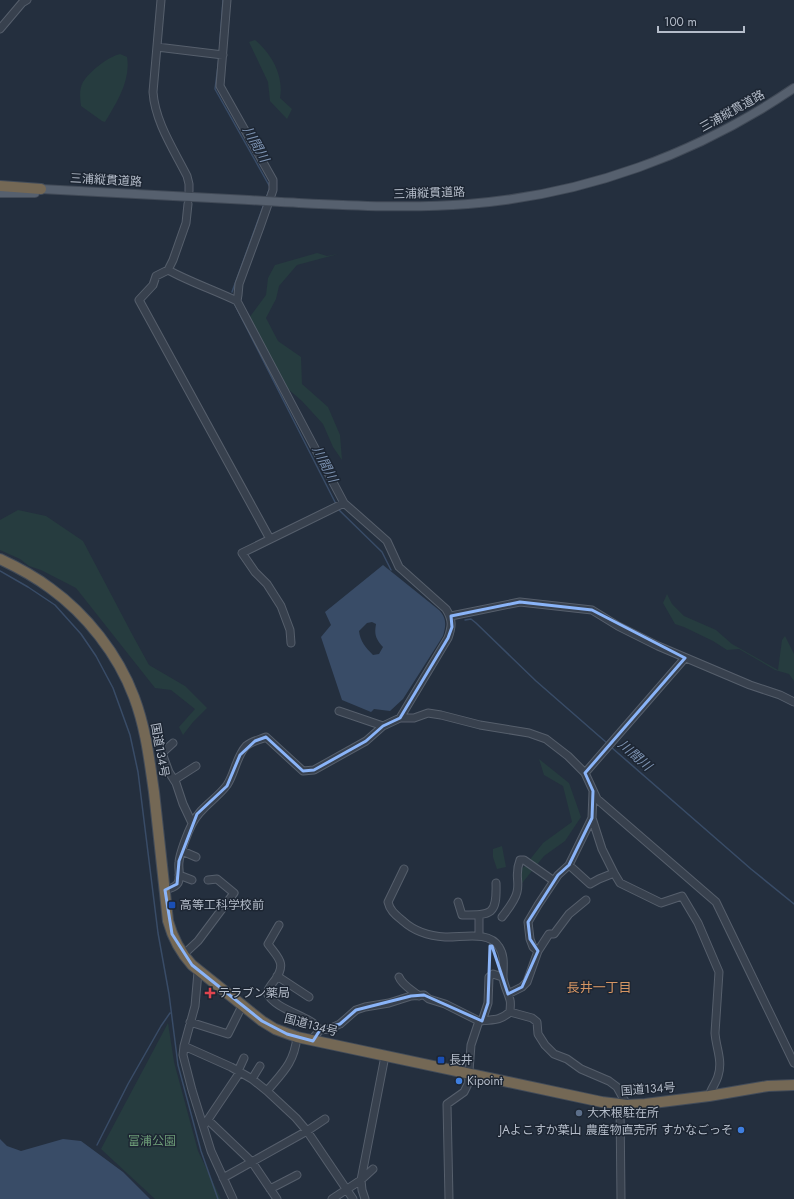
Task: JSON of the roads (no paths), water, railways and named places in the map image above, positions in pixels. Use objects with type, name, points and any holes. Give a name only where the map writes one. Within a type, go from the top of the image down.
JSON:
[{"type":"highway","points":[[0,187],[41,189]]},
{"type":"highway","name":"国道134号","points":[[0,559],[34,577],[66,601],[96,633],[108,648],[122,671],[134,696],[147,740],[170,928],[177,946],[198,972],[262,1022],[275,1029],[313,1041],[576,1098],[623,1105],[645,1104],[708,1096],[768,1086],[794,1085]]},
{"type":"main road","name":"三浦縦貫道路","points":[[41,189],[374,206],[447,205],[504,200],[577,186],[647,165],[696,144],[741,121],[794,88]]},
{"type":"main road","points":[[0,181],[64,190]]},
{"type":"main road","points":[[0,193],[49,193],[74,190]]},
{"type":"street","points":[[0,29],[22,3],[27,0]]},
{"type":"street","points":[[161,0],[153,92],[154,102],[157,117],[187,176],[189,192]]},
{"type":"street","points":[[227,0],[220,54],[220,86],[273,180],[273,190],[239,284],[236,301]]},
{"type":"street","points":[[157,47],[220,54]]},
{"type":"street","points":[[188,204],[186,223],[168,270],[156,276],[153,285],[139,300],[270,539]]},
{"type":"street","points":[[168,270],[187,281],[211,289],[236,301],[344,503],[387,541],[399,567],[446,609],[451,616],[452,627],[448,638],[400,718]]},
{"type":"street","points":[[290,643],[290,630],[282,606],[267,584],[255,572],[242,553],[344,503]]},
{"type":"street","points":[[451,616],[520,602],[592,610],[618,626],[684,658],[750,685],[780,695],[794,702]]},
{"type":"street","points":[[585,773],[684,658]]},
{"type":"street","points":[[339,711],[383,726]]},
{"type":"street","points":[[165,890],[173,888],[177,884],[179,875],[179,861],[192,823],[197,814],[227,786],[240,755],[246,747],[255,741],[266,738],[280,748],[296,766],[303,771],[314,770],[366,741],[383,726],[400,718],[414,718],[428,713],[480,725],[529,733],[546,739],[568,756],[585,773],[597,799],[716,902],[794,1063]]},
{"type":"street","points":[[173,743],[162,753],[192,823]]},
{"type":"street","points":[[174,780],[196,766]]},
{"type":"street","points":[[593,791],[592,818],[602,849],[620,883],[661,903],[682,896],[698,923],[719,972],[715,1033],[720,1065],[718,1079],[708,1096]]},
{"type":"street","points":[[538,951],[533,947],[530,939],[528,922],[558,875],[569,865],[592,818]]},
{"type":"street","points":[[182,851],[196,857]]},
{"type":"street","points":[[502,917],[518,891],[516,873],[520,860],[524,860],[554,881]]},
{"type":"street","points":[[569,865],[590,884],[614,873]]},
{"type":"street","points":[[404,869],[388,902],[389,908],[396,916],[416,931],[444,937],[479,936],[496,942],[500,948],[503,958],[502,977],[510,1001],[510,1012]]},
{"type":"street","points":[[179,875],[192,880]]},
{"type":"street","points":[[183,954],[198,941],[234,893],[217,879],[208,880]]},
{"type":"street","points":[[458,902],[462,915],[479,915],[489,913],[494,908],[497,896],[496,883]]},
{"type":"street","points":[[508,994],[522,987],[527,982],[538,951],[548,934],[554,934],[569,914],[586,900]]},
{"type":"street","points":[[479,915],[479,936]]},
{"type":"street","points":[[279,925],[268,944],[281,962],[282,967],[267,993],[269,997],[291,1012],[311,1021],[320,1030]]},
{"type":"street","points":[[198,972],[195,1006],[184,1046],[184,1055],[203,1127],[211,1151],[233,1199]]},
{"type":"street","points":[[449,1199],[447,1104],[464,1092],[468,1084],[471,1045],[488,1003],[489,976],[493,974],[502,977]]},
{"type":"street","points":[[277,976],[308,997]]},
{"type":"street","points":[[399,977],[405,985],[419,996]]},
{"type":"street","points":[[313,1041],[314,1036],[320,1030],[329,1029],[340,1024],[356,1010],[389,1003],[411,996],[424,996],[481,1021],[498,1020],[510,1012],[532,1018],[537,1022],[538,1034],[554,1054],[567,1059],[581,1069],[609,1081],[619,1091],[623,1105],[621,1199]]},
{"type":"street","points":[[190,1022],[228,1034],[242,1006]]},
{"type":"street","points":[[267,1091],[290,1063],[296,1048],[297,1037]]},
{"type":"street","points":[[184,1046],[231,1066],[252,1079],[267,1091],[296,1118],[307,1131],[353,1199]]},
{"type":"street","points":[[365,1199],[361,1180],[385,1056]]},
{"type":"street","points":[[203,1127],[239,1072],[244,1058]]},
{"type":"street","points":[[252,1079],[260,1066]]},
{"type":"street","points":[[223,1178],[307,1131],[325,1119]]},
{"type":"street","points":[[208,1120],[252,1162],[277,1199]]},
{"type":"street","points":[[332,1199],[361,1180],[373,1169]]},
{"type":"street","points":[[270,1189],[297,1175]]},
{"type":"water","points":[[383,565],[442,613],[445,619],[445,629],[443,636],[403,699],[390,711],[374,709],[371,712],[342,700],[321,637],[331,625],[325,612]],"holes":[[[372,622],[376,624],[376,637],[383,647],[379,654],[373,655],[364,644],[359,631],[367,623]]]},
{"type":"water","points":[[0,1139],[7,1146],[21,1151],[63,1139],[81,1141],[123,1172],[150,1199],[0,1199]]},
{"type":"waterway","name":"川間川","points":[[220,40],[223,0]]},
{"type":"waterway","name":"川間川","points":[[219,58],[215,89],[270,187],[266,199]]},
{"type":"waterway","name":"川間川","points":[[232,292],[264,204]]},
{"type":"waterway","name":"川間川","points":[[234,303],[336,504]]},
{"type":"waterway","name":"川間川","points":[[338,509],[382,552],[391,570]]},
{"type":"waterway","points":[[0,571],[55,605],[81,634],[96,656],[113,688],[130,735],[138,772],[158,933],[169,994],[178,1065],[201,1151],[218,1199]]},
{"type":"waterway","name":"川間川","points":[[465,620],[471,619],[476,623],[536,681],[607,743]]},
{"type":"waterway","name":"川間川","points":[[611,747],[751,869],[794,904]]},
{"type":"waterway","points":[[97,1145],[128,1084],[170,1013]]},
{"type":"place","name":"高等工科学校前","points":[[172,905]]},
{"type":"place","name":"テラブン薬局","points":[[210,993]]},
{"type":"place","name":"長井","points":[[441,1060]]},
{"type":"place","name":"Kipoint","points":[[459,1081]]},
{"type":"place","name":"大木根駐在所","points":[[579,1113]]},
{"type":"place","name":"JAよこすか葉山 農産物直売所 すかなごっそ","points":[[741,1130]]},
{"type":"district","name":"長井一丁目","points":[[599,987]]},
{"type":"park label","name":"富浦公園","points":[[152,1141]]}]
